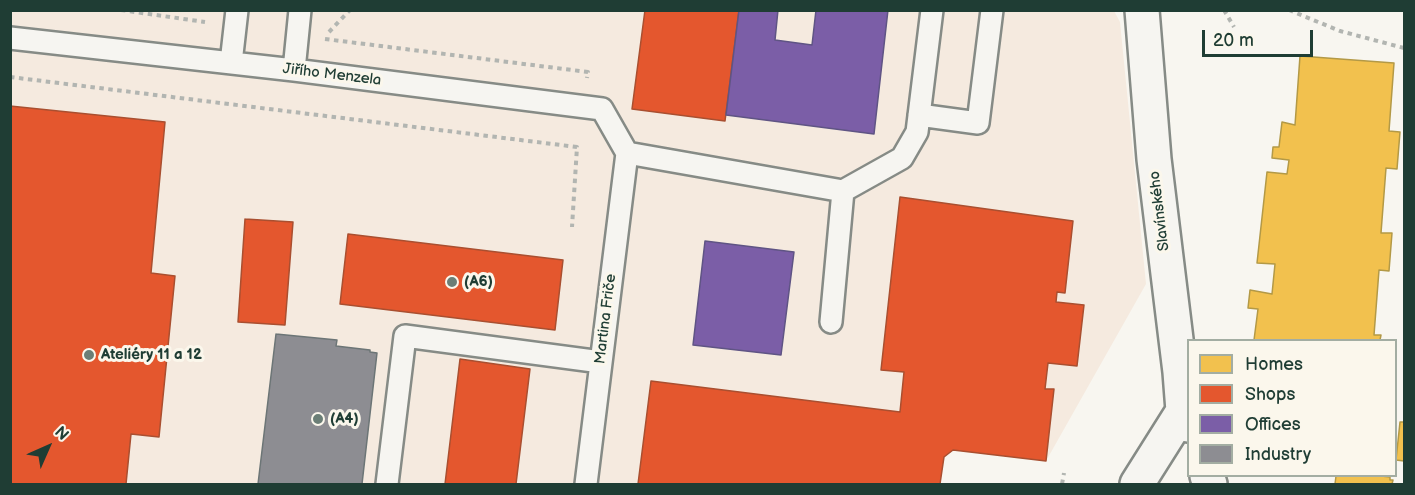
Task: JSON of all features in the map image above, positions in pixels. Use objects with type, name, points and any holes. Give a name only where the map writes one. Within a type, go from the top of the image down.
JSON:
[{"type":"street","name":"Slavínského","points":[[1142,10],[1154,159],[1186,418]]},
{"type":"street","points":[[1137,484],[1186,418]]},
{"type":"lane","points":[[231,63],[237,10]]},
{"type":"lane","points":[[294,70],[300,10]]},
{"type":"lane","points":[[627,153],[843,191],[902,158],[917,132],[932,10]]},
{"type":"lane","points":[[919,115],[978,123],[992,10]]},
{"type":"lane","name":"Jiřího Menzela","points":[[10,38],[294,70],[602,109],[627,153]]},
{"type":"lane","name":"Martina Friče","points":[[586,484],[627,153]]},
{"type":"lane","points":[[831,322],[843,191]]},
{"type":"lane","points":[[387,484],[405,336],[601,362]]},
{"type":"path","points":[[121,10],[164,16]]},
{"type":"path","points":[[350,10],[322,39],[588,72]]},
{"type":"path","points":[[1224,10],[1234,27]]},
{"type":"path","points":[[1289,10],[1340,32],[1404,48]]},
{"type":"path","points":[[10,77],[577,147],[572,227]]},
{"type":"path","points":[[1062,484],[1064,473]]},
{"type":"shaded area","points":[[10,11],[1114,11],[1120,22],[1146,284],[1046,461],[953,450],[944,458],[940,484],[11,484]]},
{"type":"building: Homes","points":[[1300,56],[1394,63],[1389,131],[1400,132],[1397,169],[1386,168],[1381,233],[1392,233],[1389,271],[1379,270],[1374,335],[1381,335],[1380,339],[1254,339],[1258,309],[1248,308],[1250,290],[1272,294],[1275,264],[1257,263],[1267,172],[1287,174],[1289,160],[1272,158],[1273,147],[1279,147],[1282,122],[1295,125]]},
{"type":"building: Homes","points":[[1400,422],[1404,422],[1404,461],[1397,460]]},
{"type":"building: Homes","points":[[1336,477],[1390,477],[1390,480],[1393,480],[1392,484],[1335,484]]},
{"type":"building: Shops","points":[[645,10],[739,10],[725,121],[632,109]]},
{"type":"building: Shops","name":"Ateliéry 11 a 12","points":[[10,106],[165,122],[151,273],[175,276],[159,437],[131,434],[126,484],[10,484]]},
{"type":"building: Shops","points":[[900,197],[1073,221],[1065,293],[1057,292],[1056,302],[1084,305],[1077,366],[1048,363],[1045,389],[1054,389],[1046,461],[953,450],[944,457],[940,484],[638,484],[651,381],[900,412],[904,372],[881,370]]},
{"type":"building: Shops","points":[[245,219],[293,222],[285,325],[238,322]]},
{"type":"building: Shops","name":"(A6)","points":[[348,234],[563,260],[555,330],[340,304]]},
{"type":"building: Shops","points":[[460,359],[530,369],[516,484],[445,484]]},
{"type":"building: Offices","points":[[739,10],[778,10],[775,40],[812,45],[816,10],[888,10],[874,134],[726,115]]},
{"type":"building: Offices","points":[[705,241],[794,252],[781,355],[693,345]]},
{"type":"building: Industry","name":"(A4)","points":[[276,334],[337,340],[336,346],[377,353],[362,484],[258,484]]},
{"type":"place","name":"(A6)","points":[[452,282]]},
{"type":"place","name":"Ateliéry 11 a 12","points":[[89,355]]},
{"type":"place","name":"(A4)","points":[[318,419]]}]
